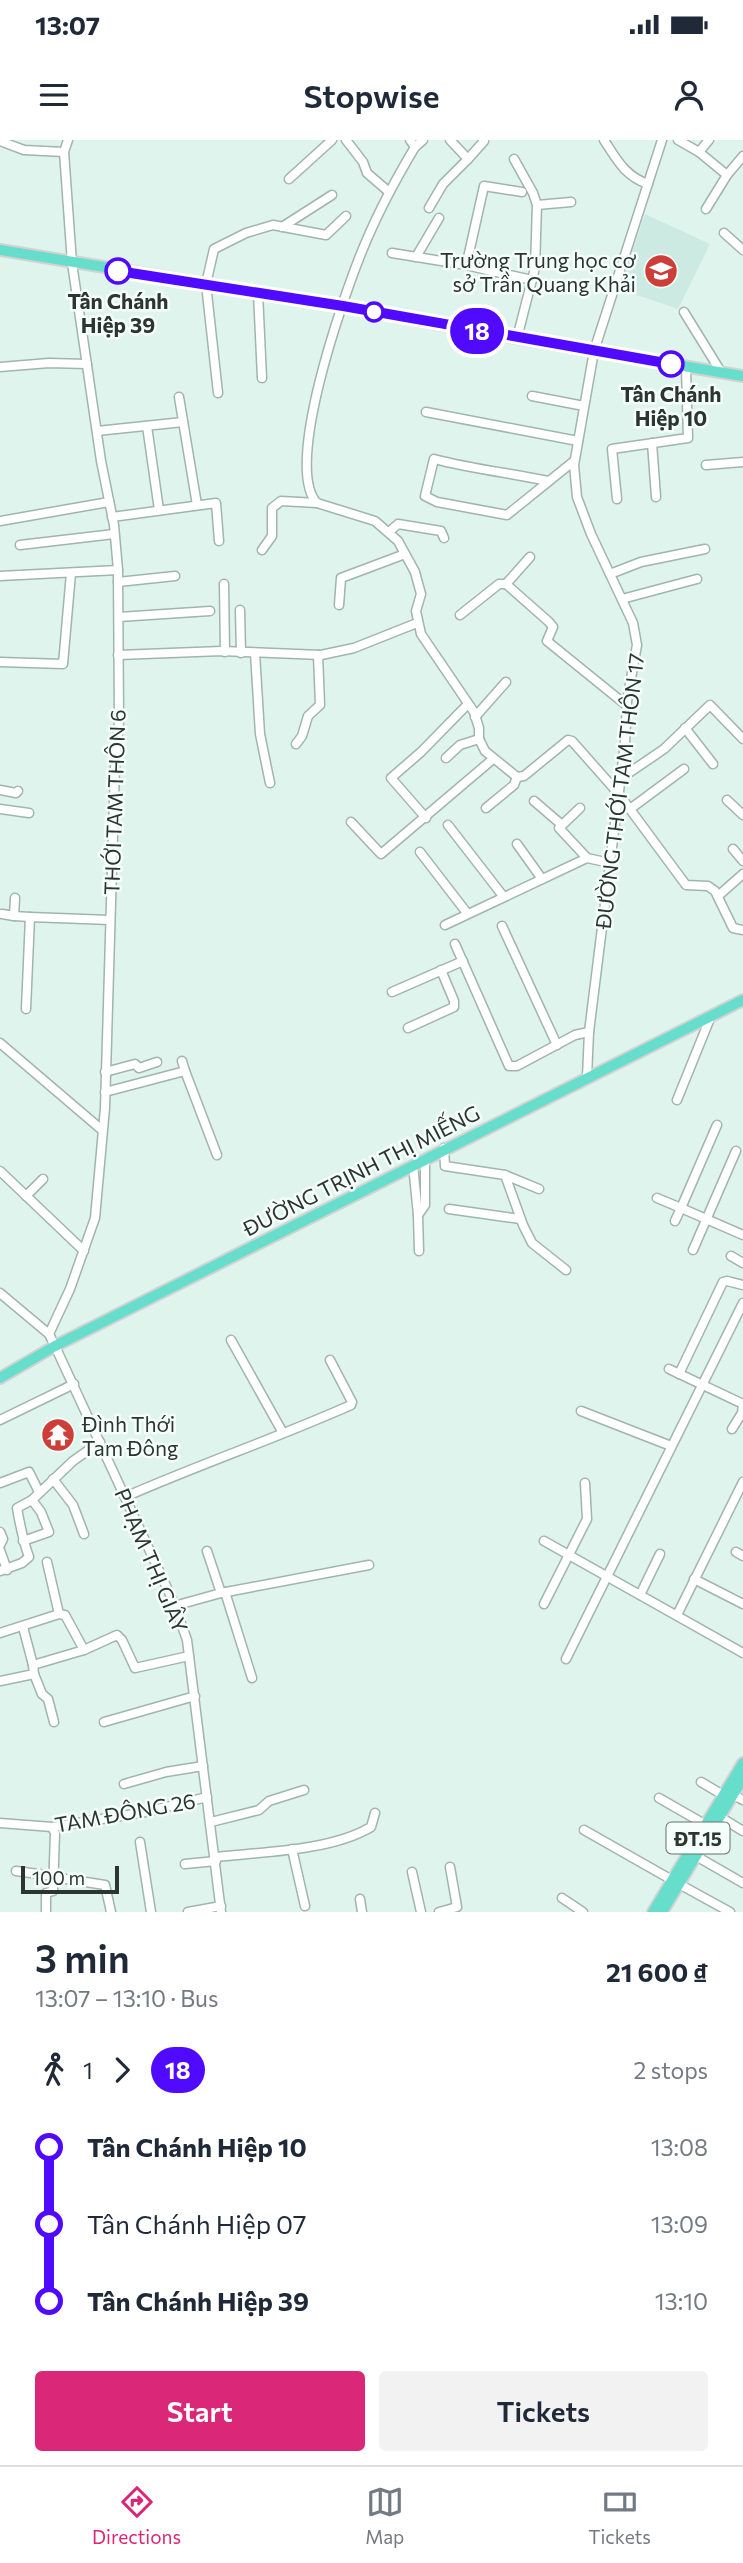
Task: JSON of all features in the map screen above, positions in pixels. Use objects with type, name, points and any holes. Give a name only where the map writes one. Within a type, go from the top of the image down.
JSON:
[{"type":"main road","points":[[0,250],[343,306],[743,376]]},
{"type":"main road","name":"ĐƯỜNG TRỊNH THỊ MIẾNG","points":[[0,1378],[55,1346],[444,1148],[743,1000]]},
{"type":"main road","name":"ĐT.15","points":[[662,1912],[706,1825],[733,1797],[743,1763]]},
{"type":"main road","name":"ĐT.15","points":[[653,1912],[696,1856],[743,1778]]},
{"type":"street","points":[[0,141],[24,150],[64,152],[68,140]]},
{"type":"street","points":[[289,178],[332,140]]},
{"type":"street","points":[[346,140],[363,162],[367,173],[389,192]]},
{"type":"street","points":[[317,503],[312,498],[306,461],[307,439],[316,396],[360,257],[412,144],[423,140]]},
{"type":"street","points":[[450,140],[468,159]]},
{"type":"street","points":[[604,140],[624,170],[634,179],[648,184]]},
{"type":"street","name":"ĐƯỜNG THỚI TAM THÔN 17","points":[[587,1077],[589,1032],[620,779],[626,705],[637,645],[633,623],[577,497],[574,461],[594,351],[662,140]]},
{"type":"street","points":[[678,140],[699,152],[727,174]]},
{"type":"street","points":[[699,152],[709,140]]},
{"type":"street","points":[[429,208],[443,184],[484,141]]},
{"type":"street","name":"THỚI TAM THÔN 6","points":[[49,1334],[95,1218],[105,1092],[119,721],[118,570],[72,263],[64,152]]},
{"type":"street","points":[[706,209],[727,174],[743,156]]},
{"type":"street","points":[[514,159],[537,205],[537,242],[532,280],[517,338]]},
{"type":"street","points":[[467,262],[484,186],[522,192]]},
{"type":"street","points":[[282,227],[332,195]]},
{"type":"street","points":[[537,205],[571,202]]},
{"type":"street","points":[[218,393],[206,284],[214,249],[246,233],[273,225],[326,235],[346,216]]},
{"type":"street","points":[[416,257],[439,218]]},
{"type":"street","points":[[724,233],[743,250]]},
{"type":"street","points":[[392,253],[460,264],[467,262]]},
{"type":"street","points":[[467,262],[470,266],[532,280]]},
{"type":"street","points":[[258,293],[262,377]]},
{"type":"street","points":[[684,312],[721,372]]},
{"type":"street","points":[[0,367],[49,363],[87,364]]},
{"type":"street","points":[[617,499],[612,449],[688,438],[686,367]]},
{"type":"street","points":[[532,396],[584,407]]},
{"type":"street","points":[[179,397],[197,505]]},
{"type":"street","points":[[426,412],[578,441]]},
{"type":"street","points":[[97,431],[183,422]]},
{"type":"street","points":[[147,426],[159,510]]},
{"type":"street","points":[[652,443],[656,497]]},
{"type":"street","points":[[548,481],[469,468],[434,459],[425,496],[437,502],[507,515],[574,461]]},
{"type":"street","points":[[706,465],[743,462]]},
{"type":"street","points":[[0,521],[109,502]]},
{"type":"street","points":[[262,550],[272,536],[272,508],[281,502],[317,503],[355,513],[374,521],[389,532],[398,541],[415,572],[421,594],[416,611],[421,634],[468,704],[479,728],[479,739],[493,759],[517,777],[524,776],[568,740],[577,745],[630,808],[687,885],[708,886],[718,896],[733,928],[743,930]]},
{"type":"street","points":[[112,517],[216,503],[219,541]]},
{"type":"street","points":[[389,532],[398,524],[441,531],[444,538]]},
{"type":"street","points":[[20,545],[114,534]]},
{"type":"street","points":[[610,574],[641,562],[705,549]]},
{"type":"street","points":[[339,605],[341,578],[405,554]]},
{"type":"street","points":[[506,584],[530,557]]},
{"type":"street","points":[[0,576],[118,570]]},
{"type":"street","points":[[0,662],[63,664],[71,573]]},
{"type":"street","points":[[118,582],[175,576]]},
{"type":"street","points":[[622,600],[697,579]]},
{"type":"street","points":[[224,584],[225,652]]},
{"type":"street","points":[[460,615],[499,584],[506,584],[553,627],[547,641],[626,705]]},
{"type":"street","points":[[240,610],[241,653]]},
{"type":"street","points":[[119,617],[210,611]]},
{"type":"street","points":[[118,655],[225,652],[318,654],[354,648],[417,623]]},
{"type":"street","points":[[255,653],[260,734],[270,783]]},
{"type":"street","points":[[296,744],[305,729],[308,716],[320,705],[318,654]]},
{"type":"street","points":[[475,717],[506,681]]},
{"type":"street","points":[[426,818],[391,778],[468,704]]},
{"type":"street","points":[[620,779],[664,749],[710,705],[743,739]]},
{"type":"street","points":[[685,728],[713,764]]},
{"type":"street","points":[[446,758],[460,745],[479,739]]},
{"type":"street","points":[[351,822],[381,854],[493,759]]},
{"type":"street","points":[[630,808],[684,769]]},
{"type":"street","points":[[486,808],[514,785],[517,777]]},
{"type":"street","points":[[0,790],[16,793],[18,791]]},
{"type":"street","points":[[727,800],[743,815]]},
{"type":"street","points":[[534,801],[562,825]]},
{"type":"street","points":[[580,808],[559,828],[587,858],[610,863]]},
{"type":"street","points":[[0,809],[29,813]]},
{"type":"street","points":[[449,825],[503,896]]},
{"type":"street","points":[[517,844],[542,879]]},
{"type":"street","points":[[733,849],[743,862]]},
{"type":"street","points":[[420,852],[467,913]]},
{"type":"street","points":[[445,925],[587,858]]},
{"type":"street","points":[[718,896],[743,874]]},
{"type":"street","points":[[14,916],[15,898]]},
{"type":"street","points":[[2,914],[110,920]]},
{"type":"street","points":[[26,1009],[30,917]]},
{"type":"street","points":[[502,926],[556,1045]]},
{"type":"street","points":[[455,944],[509,1066],[517,1066],[575,1035],[589,1032]]},
{"type":"street","points":[[392,992],[463,961]]},
{"type":"street","points":[[408,1028],[454,1007],[441,970]]},
{"type":"street","points":[[677,1100],[711,1016]]},
{"type":"street","points":[[0,1043],[102,1129]]},
{"type":"street","points":[[182,1061],[217,1155]]},
{"type":"street","points":[[105,1072],[135,1064],[139,1068],[157,1062]]},
{"type":"street","points":[[105,1092],[185,1071]]},
{"type":"street","points":[[675,1221],[717,1125]]},
{"type":"street","points":[[444,1148],[445,1166],[505,1175],[539,1189]]},
{"type":"street","points":[[693,1250],[736,1151]]},
{"type":"street","points":[[418,1215],[425,1205],[425,1159]]},
{"type":"street","points":[[413,1165],[419,1251]]},
{"type":"street","points":[[0,1171],[84,1251]]},
{"type":"street","points":[[505,1175],[520,1219],[532,1243],[566,1270]]},
{"type":"street","points":[[26,1196],[43,1179]]},
{"type":"street","points":[[657,1198],[743,1236]]},
{"type":"street","points":[[449,1209],[520,1219]]},
{"type":"street","points":[[731,1256],[743,1263]]},
{"type":"street","points":[[680,1374],[723,1282],[743,1285]]},
{"type":"street","points":[[0,1293],[49,1334],[55,1346]]},
{"type":"street","points":[[566,1659],[743,1303]]},
{"type":"street","points":[[231,1340],[280,1434]]},
{"type":"street","name":"PHẠM THỊ GIÂY","points":[[55,1346],[187,1640],[221,1909]]},
{"type":"street","points":[[125,1497],[200,1464],[352,1404],[330,1360]]},
{"type":"street","points":[[669,1369],[743,1404],[742,1413],[732,1429]]},
{"type":"street","points":[[0,1420],[74,1384]]},
{"type":"street","points":[[581,1411],[671,1446]]},
{"type":"street","points":[[0,1532],[3,1539],[0,1548],[3,1571],[29,1557],[17,1508],[32,1500],[53,1479],[100,1442]]},
{"type":"street","points":[[0,1483],[29,1472],[39,1492]]},
{"type":"street","points":[[53,1479],[73,1505],[84,1534]]},
{"type":"street","points":[[677,1615],[743,1482]]},
{"type":"street","points":[[544,1604],[587,1519],[585,1483]]},
{"type":"street","points":[[23,1541],[49,1532],[41,1512],[32,1500]]},
{"type":"street","points":[[547,1542],[743,1653]]},
{"type":"street","points":[[207,1551],[252,1678]]},
{"type":"street","points":[[640,1595],[660,1554]]},
{"type":"street","points":[[47,1562],[59,1614]]},
{"type":"street","points":[[174,1606],[223,1593],[369,1564]]},
{"type":"street","points":[[694,1579],[743,1604]]},
{"type":"street","points":[[0,1633],[59,1614],[65,1615],[84,1650]]},
{"type":"street","points":[[23,1627],[33,1670],[42,1694],[48,1699],[54,1722]]},
{"type":"street","points":[[0,1681],[117,1636],[135,1668],[189,1656]]},
{"type":"street","points":[[104,1723],[195,1696]]},
{"type":"street","points":[[124,1784],[166,1772],[203,1766]]},
{"type":"street","points":[[701,1782],[733,1797]]},
{"type":"street","points":[[211,1822],[259,1810],[269,1801],[304,1790]]},
{"type":"street","name":"TAM ĐÔNG 26","points":[[0,1823],[52,1827],[146,1812],[207,1797]]},
{"type":"street","points":[[659,1798],[706,1825]]},
{"type":"street","points":[[185,1864],[292,1849],[355,1836],[371,1827],[375,1813]]},
{"type":"street","points":[[720,1817],[743,1831]]},
{"type":"street","points":[[46,1912],[46,1893],[53,1891],[55,1833],[52,1827]]},
{"type":"street","points":[[584,1830],[730,1912]]},
{"type":"street","points":[[140,1842],[151,1912]]},
{"type":"street","points":[[292,1849],[305,1906]]},
{"type":"street","points":[[696,1856],[743,1883]]},
{"type":"street","points":[[439,1912],[457,1907],[450,1867]]},
{"type":"street","points":[[16,1871],[105,1885],[111,1912]]},
{"type":"street","points":[[412,1872],[421,1912]]},
{"type":"street","points":[[562,1898],[583,1912]]},
{"type":"street","points":[[360,1899],[362,1912]]},
{"type":"street","points":[[188,1912],[221,1909]]},
{"type":"shaded area","name":"Trường Trung học cơ sở Trần Quang Khải","points":[[645,214],[710,244],[678,309],[619,289]]},
{"type":"bus line","name":"18","points":[[118,271],[195,281],[671,364]]},
{"type":"place","name":"Tân Chánh Hiệp 39","points":[[118,271]]},
{"type":"place","name":"Trường Trung học cơ sở Trần Quang Khải","points":[[661,271]]},
{"type":"place","name":"Tân Chánh Hiệp 10","points":[[671,364]]},
{"type":"place","name":"Đình Thới Tam Đông","points":[[58,1435]]}]
